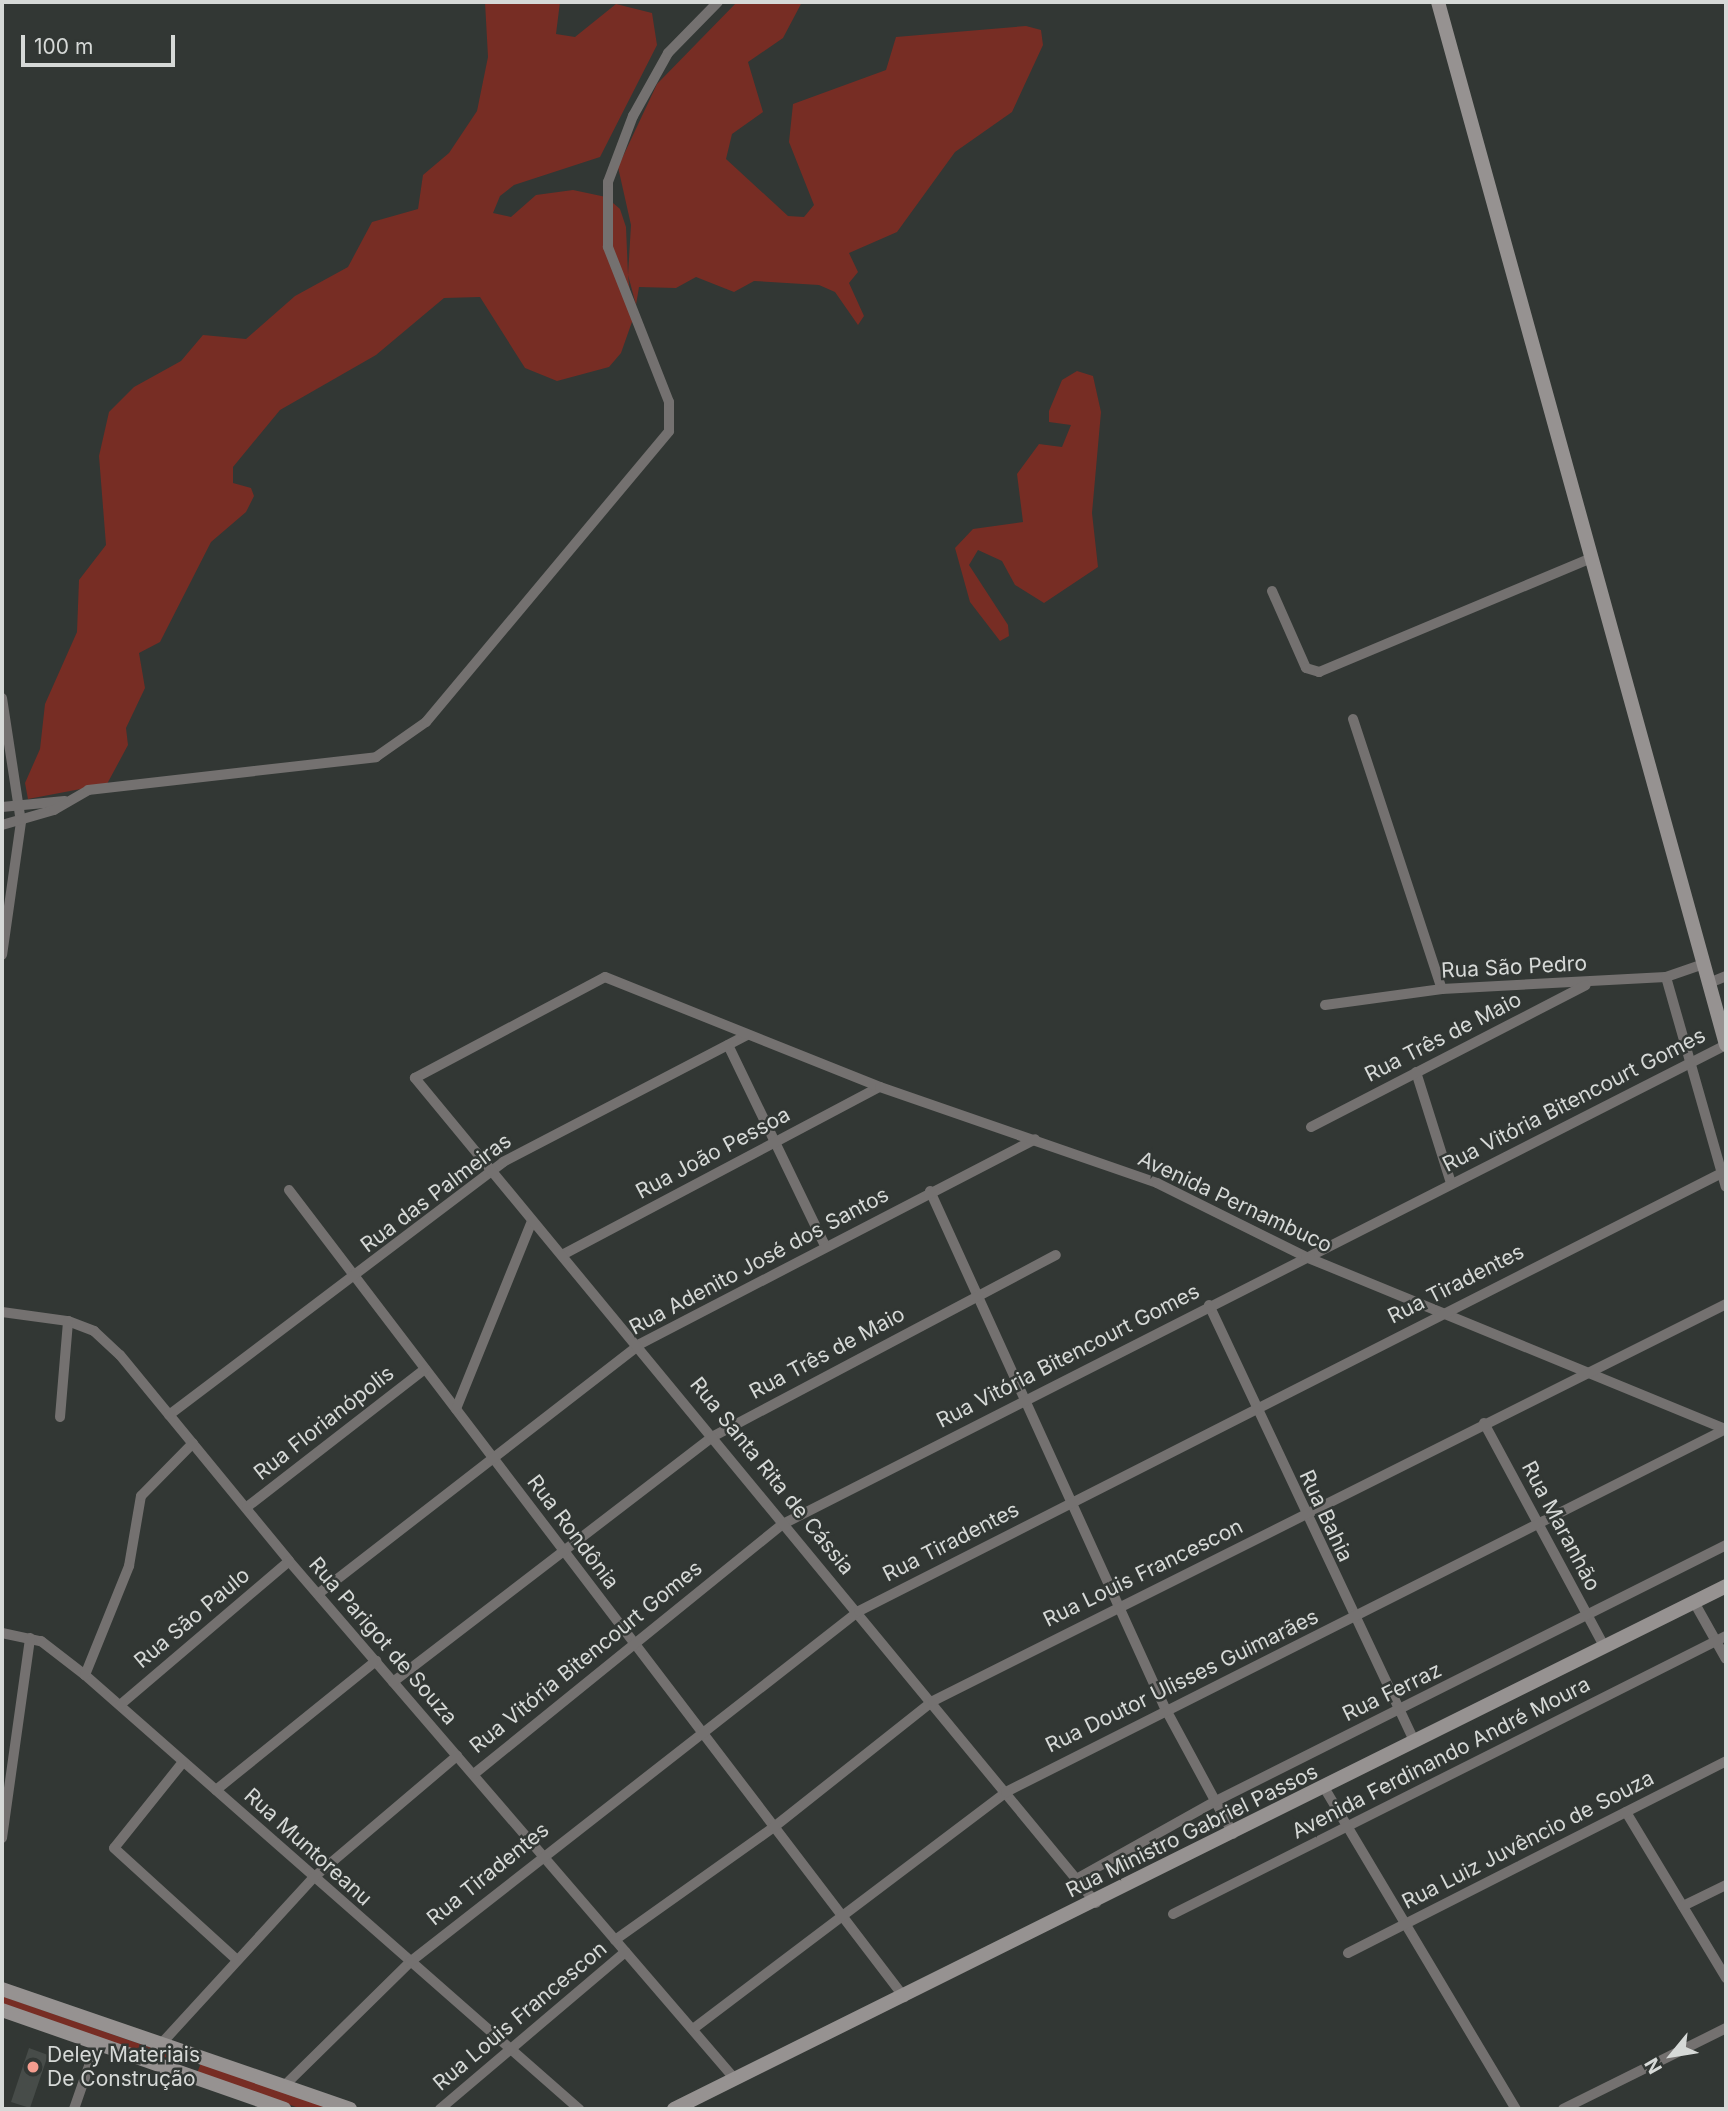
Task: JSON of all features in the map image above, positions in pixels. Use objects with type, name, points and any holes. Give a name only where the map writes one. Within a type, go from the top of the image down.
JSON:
[{"type":"main road","points":[[1438,2],[1589,559],[1726,1045]]},
{"type":"main road","name":"Rua Ministro Gabriel Passos","points":[[674,2109],[1096,1903],[1325,1789],[1414,1740],[1726,1586]]},
{"type":"main road","points":[[2,1989],[350,2109]]},
{"type":"main road","points":[[2,2010],[284,2109]]},
{"type":"main road","points":[[189,2075],[198,2056]]},
{"type":"street","points":[[2,825],[21,822],[88,790],[392,751],[426,722],[653,457],[669,431],[670,411],[608,247],[608,182],[633,116],[668,53],[718,2]]},
{"type":"street","points":[[1272,591],[1306,668],[1319,672],[1589,559]]},
{"type":"street","points":[[2,698],[21,822],[2,955]]},
{"type":"street","points":[[1353,719],[1442,989]]},
{"type":"street","points":[[2,807],[65,801]]},
{"type":"street","name":"Rua São Pedro","points":[[1325,1005],[1442,989],[1666,976],[1703,964]]},
{"type":"street","points":[[1666,976],[1724,1172],[1726,1187]]},
{"type":"street","points":[[1709,983],[1726,976]]},
{"type":"street","name":"Avenida Pernambuco","points":[[415,1078],[605,977],[880,1087],[1157,1183],[1306,1257],[1726,1429]]},
{"type":"street","name":"Rua Três de Maio","points":[[1311,1127],[1592,982]]},
{"type":"street","name":"Rua das Palmeiras","points":[[169,1415],[493,1172],[747,1035]]},
{"type":"street","points":[[728,1045],[825,1246]]},
{"type":"street","name":"Rua Vitória Bitencourt Gomes","points":[[474,1774],[632,1642],[783,1524],[1023,1399],[1726,1045]]},
{"type":"street","points":[[1416,1072],[1451,1183]]},
{"type":"street","name":"Rua Santa Rita de Cássia","points":[[415,1078],[532,1221],[640,1343],[712,1437],[859,1611],[1096,1903]]},
{"type":"street","name":"Rua João Pessoa","points":[[564,1254],[880,1087]]},
{"type":"street","name":"Rua Adenito José dos Santos","points":[[318,1594],[640,1343],[1035,1139]]},
{"type":"street","name":"Rua Tiradentes","points":[[284,2086],[410,1962],[541,1854],[859,1611],[1441,1312],[1724,1172]]},
{"type":"street","name":"Rua Rondônia","points":[[289,1190],[904,1997]]},
{"type":"street","points":[[930,1191],[1165,1708],[1233,1834]]},
{"type":"street","points":[[456,1409],[532,1221]]},
{"type":"street","name":"Rua Três de Maio","points":[[393,1682],[561,1547],[712,1437],[976,1294],[1056,1255]]},
{"type":"street","name":"Rua Louis Francescon","points":[[615,1940],[774,1826],[933,1701],[1117,1604],[1305,1517],[1484,1423],[1726,1304]]},
{"type":"street","name":"Rua Bahia","points":[[1209,1306],[1352,1619],[1396,1710],[1414,1740]]},
{"type":"street","name":"Rua Parigot de Souza","points":[[2,1312],[68,1321],[94,1331],[120,1355],[289,1561],[734,2078]]},
{"type":"street","points":[[60,1418],[68,1321]]},
{"type":"street","name":"Rua Florianópolis","points":[[247,1507],[425,1369]]},
{"type":"street","name":"Rua Maranhão","points":[[1484,1423],[1604,1646]]},
{"type":"street","name":"Rua Doutor Ulisses Guimarães","points":[[693,2029],[1006,1792],[1165,1708],[1352,1619],[1726,1429]]},
{"type":"street","points":[[85,1675],[116,1609],[141,1496],[193,1443]]},
{"type":"street","name":"Rua Ferraz","points":[[1077,1878],[1214,1802],[1588,1617],[1726,1545]]},
{"type":"street","name":"Rua São Paulo","points":[[120,1705],[289,1561]]},
{"type":"street","points":[[1694,1602],[1721,1639],[1726,1660]]},
{"type":"street","name":"Rua Muntoreanu","points":[[2,1633],[30,1638],[85,1675],[579,2109]]},
{"type":"street","points":[[2,1838],[30,1638]]},
{"type":"street","name":"Avenida Ferdinando André Moura","points":[[1173,1914],[1721,1639]]},
{"type":"street","points":[[216,1790],[376,1661]]},
{"type":"street","points":[[161,2044],[313,1878],[457,1756]]},
{"type":"street","name":"Rua Luiz Juvêncio de Souza","points":[[1348,1953],[1726,1761]]},
{"type":"street","points":[[183,1762],[114,1848],[237,1960]]},
{"type":"street","points":[[1325,1789],[1516,2109]]},
{"type":"street","points":[[1626,1812],[1726,1979]]},
{"type":"street","points":[[1683,1906],[1726,1885]]},
{"type":"street","name":"Rua Louis Francescon","points":[[440,2109],[625,1952]]},
{"type":"street","points":[[1563,2109],[1726,2028]]},
{"type":"street","points":[[74,2109],[97,2043]]},
{"type":"shaded area","points":[[485,2],[560,2],[556,34],[575,37],[616,4],[652,13],[657,45],[600,157],[514,185],[500,196],[493,213],[511,217],[536,195],[573,190],[606,197],[620,209],[626,227],[633,319],[621,353],[609,367],[557,381],[525,368],[480,297],[444,298],[376,355],[280,410],[233,467],[233,483],[251,488],[254,496],[246,512],[211,542],[160,642],[139,653],[145,688],[126,728],[128,745],[107,784],[28,799],[25,783],[40,749],[45,704],[77,632],[79,580],[106,545],[99,456],[109,412],[134,387],[181,361],[203,335],[246,339],[295,296],[348,267],[372,222],[418,209],[423,175],[449,153],[477,111],[488,57]]},
{"type":"shaded area","points":[[737,2],[802,2],[783,38],[748,62],[763,112],[732,134],[726,159],[788,216],[804,217],[814,205],[789,142],[793,104],[886,70],[896,37],[1026,26],[1041,30],[1043,45],[1012,112],[955,152],[897,232],[849,253],[858,272],[849,283],[864,316],[858,325],[835,292],[819,285],[754,281],[734,292],[696,277],[676,288],[639,287],[636,305],[628,275],[631,225],[618,167],[657,84]]},
{"type":"shaded area","points":[[1077,371],[1093,376],[1101,412],[1092,513],[1098,567],[1044,603],[1015,585],[1002,561],[978,550],[969,565],[1008,625],[1009,636],[1000,641],[970,602],[955,548],[973,529],[1023,522],[1017,474],[1039,444],[1062,447],[1071,425],[1049,422],[1049,411],[1062,380]]},
{"type":"shaded area","points":[[2,1996],[189,2061],[144,2054],[2,2005]]},
{"type":"shaded area","points":[[201,2063],[332,2109],[302,2109],[197,2073]]},
{"type":"building","name":"Deley Materiais De Construção","points":[[29,2048],[48,2055],[30,2108],[11,2102]]},
{"type":"place","name":"Deley Materiais De Construção","points":[[33,2067]]}]
